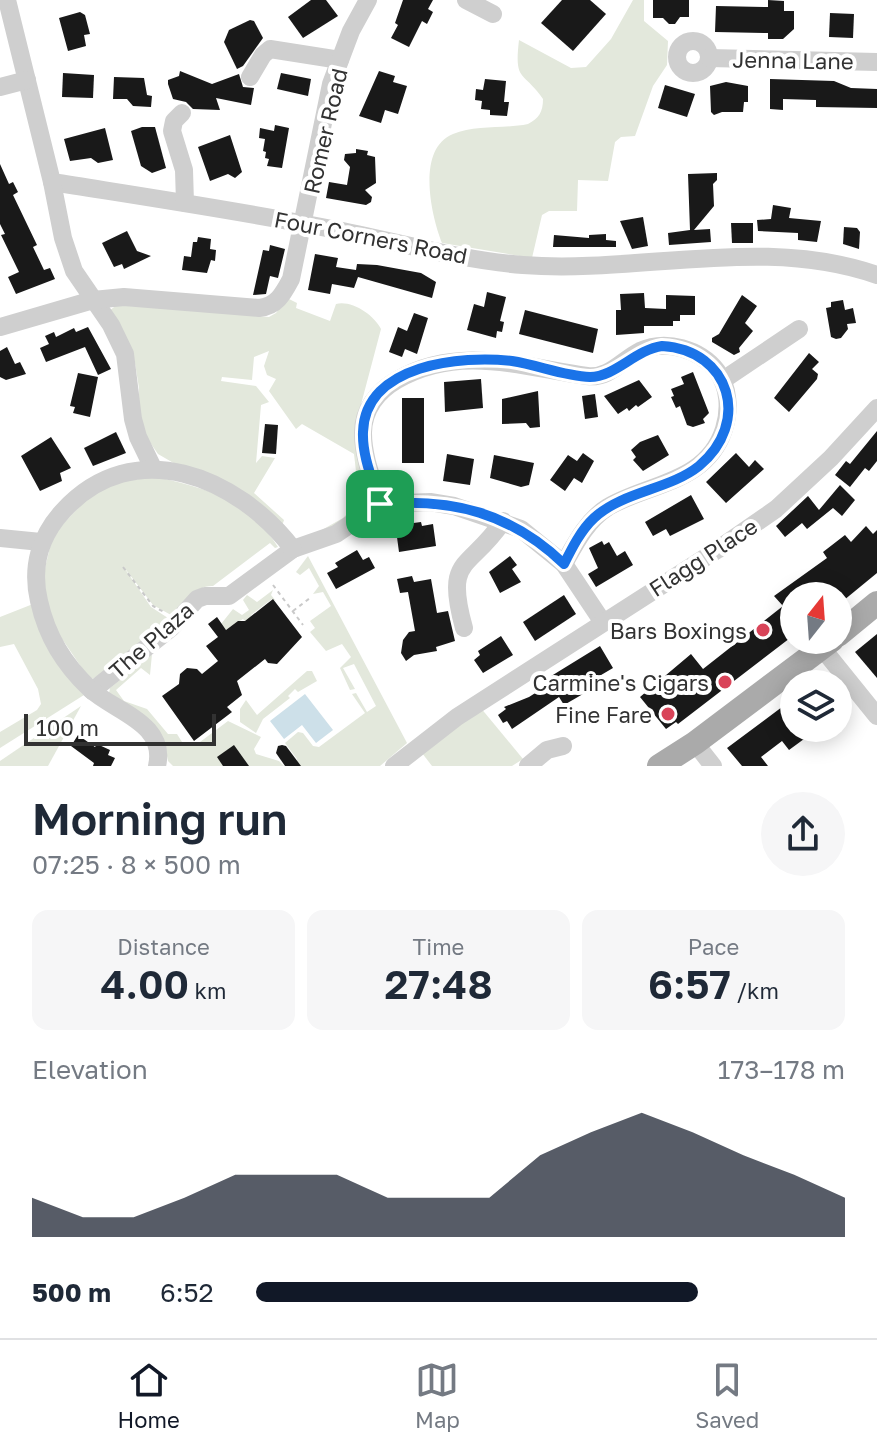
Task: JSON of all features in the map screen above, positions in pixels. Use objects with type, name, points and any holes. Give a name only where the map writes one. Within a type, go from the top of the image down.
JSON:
[{"type":"main road","points":[[852,624],[877,603]]},
{"type":"main road","points":[[659,766],[695,743],[814,654]]},
{"type":"street","points":[[7,0],[66,249],[74,271],[111,325],[125,354],[133,419],[153,468]]},
{"type":"street","name":"Romer Road","points":[[93,300],[158,298],[259,308],[270,307],[278,301],[291,279],[331,84],[368,0]]},
{"type":"street","points":[[466,0],[493,14]]},
{"type":"street","points":[[250,77],[270,49],[340,60]]},
{"type":"street","name":"Jenna Lane","points":[[709,58],[877,62]]},
{"type":"street","points":[[0,87],[27,80]]},
{"type":"street","points":[[182,113],[174,121],[172,131],[184,170],[185,203]]},
{"type":"street","name":"Four Corners Road","points":[[52,182],[304,224],[519,265],[561,267],[761,257],[813,260],[877,275]]},
{"type":"street","points":[[0,327],[93,300]]},
{"type":"street","points":[[723,380],[799,329]]},
{"type":"street","points":[[564,564],[584,531],[609,507],[680,479],[707,459],[726,426],[728,401],[723,380],[699,356],[688,350],[662,346],[640,352],[611,371],[592,377],[485,359],[433,364],[386,386],[375,397],[363,429],[364,446],[380,504],[430,502],[478,512],[503,521],[535,538],[564,564],[602,621]]},
{"type":"street","name":"Flagg Place","points":[[394,766],[457,717],[776,509],[877,408]]},
{"type":"street","points":[[157,766],[158,744],[146,728],[92,691],[54,647],[37,584],[41,542],[54,520],[80,493],[119,474],[153,468],[214,484],[240,497],[262,514],[293,549]]},
{"type":"street","name":"The Plaza","points":[[92,691],[171,628],[197,599],[229,596],[293,549],[336,534],[380,504]]},
{"type":"street","points":[[464,628],[455,595],[462,566],[503,521]]},
{"type":"street","points":[[0,538],[41,542]]},
{"type":"street","points":[[839,654],[877,716]]},
{"type":"street","points":[[695,743],[713,766]]},
{"type":"street","points":[[528,766],[547,750],[563,746]]},
{"type":"path","points":[[123,567],[153,606],[169,616]]},
{"type":"path","points":[[276,589],[303,625]]},
{"type":"path","points":[[293,612],[310,598]]},
{"type":"shaded area","points":[[633,0],[644,0],[644,21],[668,41],[667,65],[653,86],[635,136],[621,137],[615,142],[608,181],[578,180],[577,211],[549,211],[542,215],[532,258],[442,243],[434,216],[430,184],[430,168],[441,142],[462,131],[528,124],[541,111],[543,99],[519,70],[519,40],[571,68],[586,67],[611,39]]},
{"type":"shaded area","points":[[287,298],[297,303],[296,308],[330,321],[336,304],[349,304],[368,314],[381,329],[359,412],[366,500],[340,527],[320,531],[343,518],[354,507],[348,497],[357,480],[354,454],[302,424],[296,429],[269,391],[276,379],[267,375],[264,366],[269,351],[254,357],[252,380],[222,377],[221,381],[256,386],[269,402],[261,405],[256,463],[262,456],[275,458],[254,493],[284,520],[282,526],[158,454],[147,438],[138,409],[135,363],[109,311],[118,304],[269,317]]},
{"type":"shaded area","points":[[156,477],[225,498],[254,518],[278,547],[270,543],[213,586],[195,592],[171,615],[153,605],[123,566],[151,607],[168,618],[106,672],[90,680],[54,627],[42,581],[53,534],[93,493],[122,481]]},
{"type":"shaded area","points":[[308,556],[407,743],[380,766],[297,766],[297,759],[285,743],[298,732],[303,733],[313,746],[319,747],[365,713],[352,694],[356,693],[367,712],[376,706],[354,664],[343,668],[355,689],[350,690],[340,668],[351,657],[342,644],[326,651],[310,632],[315,628],[310,621],[331,606],[323,592],[313,594],[319,586],[309,568],[300,575],[296,572]]},
{"type":"shaded area","points":[[273,590],[271,595],[276,601],[272,599],[251,615],[253,618],[247,623],[243,619],[226,630],[221,624],[233,609],[242,615],[249,610],[243,600],[247,595],[257,602]]},
{"type":"shaded area","points":[[33,604],[49,650],[84,695],[0,748],[0,732],[37,710],[41,704],[38,689],[14,644],[0,647],[0,617]]},
{"type":"shaded area","points":[[152,654],[150,675],[141,668],[116,690],[124,701],[147,709],[168,734],[177,734],[182,742],[200,742],[228,721],[261,737],[254,749],[256,754],[279,761],[284,766],[247,766],[241,759],[242,755],[228,766],[173,766],[168,761],[166,751],[109,693],[110,688]]},
{"type":"shaded area","points":[[307,671],[312,671],[317,681],[298,692],[295,689],[288,696],[290,698],[263,719],[256,733],[240,722],[240,709],[246,700],[257,715]]},
{"type":"shaded area","points":[[305,694],[333,730],[316,743],[302,725],[284,739],[270,721]]},
{"type":"shaded area","points":[[81,706],[48,766],[0,766],[0,761]]},
{"type":"shaded area","points":[[480,707],[523,759],[512,766],[432,766],[422,753]]},
{"type":"building","points":[[311,0],[326,0],[338,16],[303,38],[288,17]]},
{"type":"building","points":[[403,0],[433,0],[428,9],[433,12],[427,24],[422,21],[409,47],[391,38],[398,25],[395,23]]},
{"type":"building","points":[[562,0],[590,0],[606,14],[573,51],[541,23]]},
{"type":"building","points":[[653,0],[689,0],[689,17],[680,17],[675,24],[669,24],[663,18],[653,18]]},
{"type":"building","points":[[768,0],[784,1],[784,11],[794,11],[794,29],[783,39],[768,39],[768,33],[715,32],[716,6],[768,7]]},
{"type":"building","points":[[80,12],[85,15],[90,34],[84,35],[86,46],[68,51],[59,18]]},
{"type":"building","points":[[830,13],[854,14],[853,38],[829,37]]},
{"type":"building","points":[[254,21],[263,38],[243,66],[237,69],[224,42],[229,30]]},
{"type":"building","points":[[180,71],[212,84],[239,74],[243,87],[254,88],[251,105],[216,98],[220,110],[193,109],[186,102],[173,99],[168,80],[179,76]]},
{"type":"building","points":[[379,71],[395,76],[393,82],[407,86],[398,114],[385,110],[381,123],[359,116]]},
{"type":"building","points":[[63,73],[94,75],[93,98],[62,97]]},
{"type":"building","points":[[281,73],[311,79],[308,96],[277,89]]},
{"type":"building","points":[[114,77],[144,78],[147,95],[152,96],[151,107],[133,106],[127,99],[113,99]]},
{"type":"building","points":[[485,79],[506,81],[504,102],[509,102],[507,116],[490,115],[490,110],[481,109],[482,101],[475,100],[476,89],[483,90]]},
{"type":"building","points":[[770,79],[834,81],[851,88],[877,89],[877,108],[816,107],[816,100],[783,99],[783,110],[770,109]]},
{"type":"building","points":[[726,82],[748,86],[748,102],[744,102],[743,112],[714,115],[711,112],[710,86]]},
{"type":"building","points":[[665,85],[695,94],[687,117],[658,108]]},
{"type":"building","points":[[275,125],[289,128],[282,168],[267,166],[269,159],[265,158],[266,152],[263,151],[265,139],[259,138],[260,128],[274,131]]},
{"type":"building","points":[[155,127],[166,168],[152,173],[141,166],[131,131]]},
{"type":"building","points":[[105,128],[113,160],[98,163],[91,158],[70,161],[64,139]]},
{"type":"building","points":[[230,135],[242,172],[235,178],[228,174],[210,181],[198,147]]},
{"type":"building","points":[[356,149],[368,151],[367,155],[375,157],[376,183],[365,190],[372,197],[371,202],[366,205],[326,198],[329,182],[347,185],[350,167],[344,160],[345,154],[356,153]]},
{"type":"building","points":[[0,164],[9,184],[13,182],[18,192],[13,195],[37,245],[33,247],[44,270],[50,268],[55,279],[16,294],[8,277],[19,272],[1,235],[5,234],[0,224]]},
{"type":"building","points":[[717,173],[713,184],[714,206],[694,230],[710,229],[711,242],[669,245],[668,233],[690,230],[688,174]]},
{"type":"building","points":[[773,205],[791,208],[789,218],[821,221],[817,242],[798,240],[798,233],[758,231],[757,220],[771,219]]},
{"type":"building","points":[[643,217],[648,246],[632,249],[620,221]]},
{"type":"building","points":[[731,223],[753,223],[753,243],[732,243]]},
{"type":"building","points":[[844,227],[857,228],[860,232],[859,249],[843,244]]},
{"type":"building","points":[[127,231],[137,251],[151,256],[124,269],[122,264],[114,267],[102,243]]},
{"type":"building","points":[[606,234],[606,240],[616,241],[616,247],[553,247],[554,235],[589,238],[589,235]]},
{"type":"building","points":[[198,237],[211,239],[210,249],[216,250],[215,261],[211,260],[207,273],[182,270],[184,256],[191,257],[193,242],[197,242]]},
{"type":"building","points":[[270,245],[285,249],[278,278],[270,276],[266,294],[253,295],[263,250],[269,251]]},
{"type":"building","points":[[315,254],[338,258],[336,267],[356,270],[357,264],[377,265],[421,273],[436,282],[432,298],[358,277],[354,288],[332,284],[330,294],[308,290]]},
{"type":"building","points":[[487,292],[506,297],[500,321],[504,322],[502,332],[497,331],[496,338],[467,330],[474,304],[484,307]]},
{"type":"building","points":[[644,293],[645,308],[666,309],[666,295],[695,296],[695,315],[680,315],[680,321],[673,321],[673,326],[644,326],[644,333],[616,335],[616,310],[621,310],[620,294]]},
{"type":"building","points":[[742,295],[757,306],[745,323],[753,331],[739,348],[740,352],[734,355],[712,342],[712,338],[719,334]]},
{"type":"building","points":[[843,300],[845,310],[853,308],[856,323],[847,324],[848,329],[841,338],[836,339],[831,337],[826,308],[831,307],[831,302]]},
{"type":"building","points":[[525,310],[598,329],[593,353],[519,334]]},
{"type":"building","points":[[414,313],[428,318],[417,354],[405,349],[402,357],[389,352],[398,327],[407,331]]},
{"type":"building","points":[[88,327],[111,369],[98,375],[85,347],[46,362],[40,348],[49,344],[45,336],[54,332],[56,337],[74,328],[76,332]]},
{"type":"building","points":[[7,347],[15,364],[20,362],[26,374],[6,380],[0,377],[0,351]]},
{"type":"building","points":[[809,353],[819,362],[812,369],[818,374],[817,379],[789,412],[774,398]]},
{"type":"building","points":[[693,372],[709,413],[703,419],[705,423],[693,427],[687,425],[680,406],[676,408],[671,389],[684,384],[681,377]]},
{"type":"building","points":[[78,373],[98,377],[90,417],[73,413],[75,407],[70,406]]},
{"type":"building","points":[[481,379],[483,408],[445,412],[444,382]]},
{"type":"building","points":[[639,380],[652,397],[638,407],[636,405],[629,411],[627,408],[618,414],[604,396]]},
{"type":"building","points":[[538,391],[540,427],[530,428],[526,423],[502,424],[502,399]]},
{"type":"building","points":[[595,394],[598,417],[585,419],[582,396]]},
{"type":"building","points":[[402,398],[424,398],[424,463],[402,463]]},
{"type":"building","points":[[265,424],[278,425],[276,454],[262,453]]},
{"type":"building","points":[[877,431],[877,461],[869,471],[865,468],[850,487],[835,475],[846,461],[850,464]]},
{"type":"building","points":[[116,432],[126,453],[93,466],[84,448]]},
{"type":"building","points":[[658,435],[669,455],[643,471],[633,460],[636,457],[631,450],[640,442]]},
{"type":"building","points":[[51,437],[71,468],[60,473],[62,481],[40,491],[21,456]]},
{"type":"building","points":[[583,453],[594,461],[582,483],[574,478],[565,491],[550,480],[568,455],[577,461]]},
{"type":"building","points":[[736,453],[749,467],[755,460],[764,469],[726,503],[706,482]]},
{"type":"building","points":[[447,454],[474,459],[470,485],[443,481]]},
{"type":"building","points":[[494,455],[534,463],[529,485],[521,487],[490,478]]},
{"type":"building","points":[[840,485],[855,500],[842,516],[833,508],[807,529],[802,523],[785,537],[776,526],[808,496],[819,510]]},
{"type":"building","points":[[691,495],[704,519],[670,536],[666,529],[653,536],[645,522]]},
{"type":"building","points":[[421,522],[422,526],[433,524],[436,546],[399,552],[396,530],[407,528],[406,524]]},
{"type":"building","points":[[866,526],[873,534],[877,530],[877,573],[852,594],[852,582],[794,582],[827,558],[823,552],[845,535],[851,542]]},
{"type":"building","points":[[602,541],[604,545],[609,542],[617,556],[625,551],[633,565],[596,587],[588,574],[598,568],[589,548]]},
{"type":"building","points":[[357,550],[363,560],[369,557],[375,568],[336,589],[327,573],[338,567],[335,563]]},
{"type":"building","points":[[510,556],[517,565],[512,569],[521,582],[500,593],[489,572]]},
{"type":"building","points":[[412,576],[414,582],[431,579],[437,613],[448,611],[455,641],[436,647],[437,651],[414,655],[406,661],[401,653],[403,640],[409,632],[415,631],[408,592],[400,593],[397,579]]},
{"type":"building","points":[[564,595],[576,614],[535,641],[523,622]]},
{"type":"building","points":[[273,599],[302,637],[277,664],[268,663],[265,659],[237,681],[242,695],[227,707],[232,712],[194,741],[162,696],[179,684],[180,674],[187,668],[197,669],[202,674],[218,661],[206,646],[218,637],[208,624],[217,617],[226,630],[238,621],[245,621]]},
{"type":"building","points":[[780,608],[780,646],[678,724],[676,722],[666,729],[640,697],[691,654],[703,669]]},
{"type":"building","points":[[877,634],[877,678],[855,652]]},
{"type":"building","points":[[501,636],[513,655],[483,673],[474,660],[480,655],[478,651]]},
{"type":"building","points":[[600,646],[613,668],[579,688],[583,694],[564,705],[559,697],[512,729],[507,721],[503,723],[498,715],[506,709],[504,707],[529,697],[551,683],[548,678]]},
{"type":"building","points":[[780,708],[781,742],[761,757],[768,766],[742,766],[727,748]]},
{"type":"building","points":[[78,735],[95,747],[97,744],[110,750],[108,755],[115,758],[111,766],[93,766],[94,763],[71,746]]},
{"type":"building","points":[[783,742],[800,742],[789,750]]},
{"type":"building","points":[[234,745],[249,766],[223,766],[217,757]]},
{"type":"building","points":[[282,745],[301,766],[285,766],[276,753],[278,746]]},
{"type":"place","name":"Bars Boxings","points":[[763,630]]},
{"type":"place","name":"Carmine's Cigars","points":[[725,682]]},
{"type":"place","name":"Fine Fare","points":[[668,714]]},
{"type":"route","points":[[662,346],[688,350],[699,356],[723,380],[728,401],[726,426],[707,459],[680,479],[609,507],[594,518],[564,564],[535,538],[500,519],[430,502],[380,504],[364,446],[363,429],[367,412],[386,386],[433,364],[485,359],[512,361],[592,377],[611,371],[640,352],[662,346]]}]
